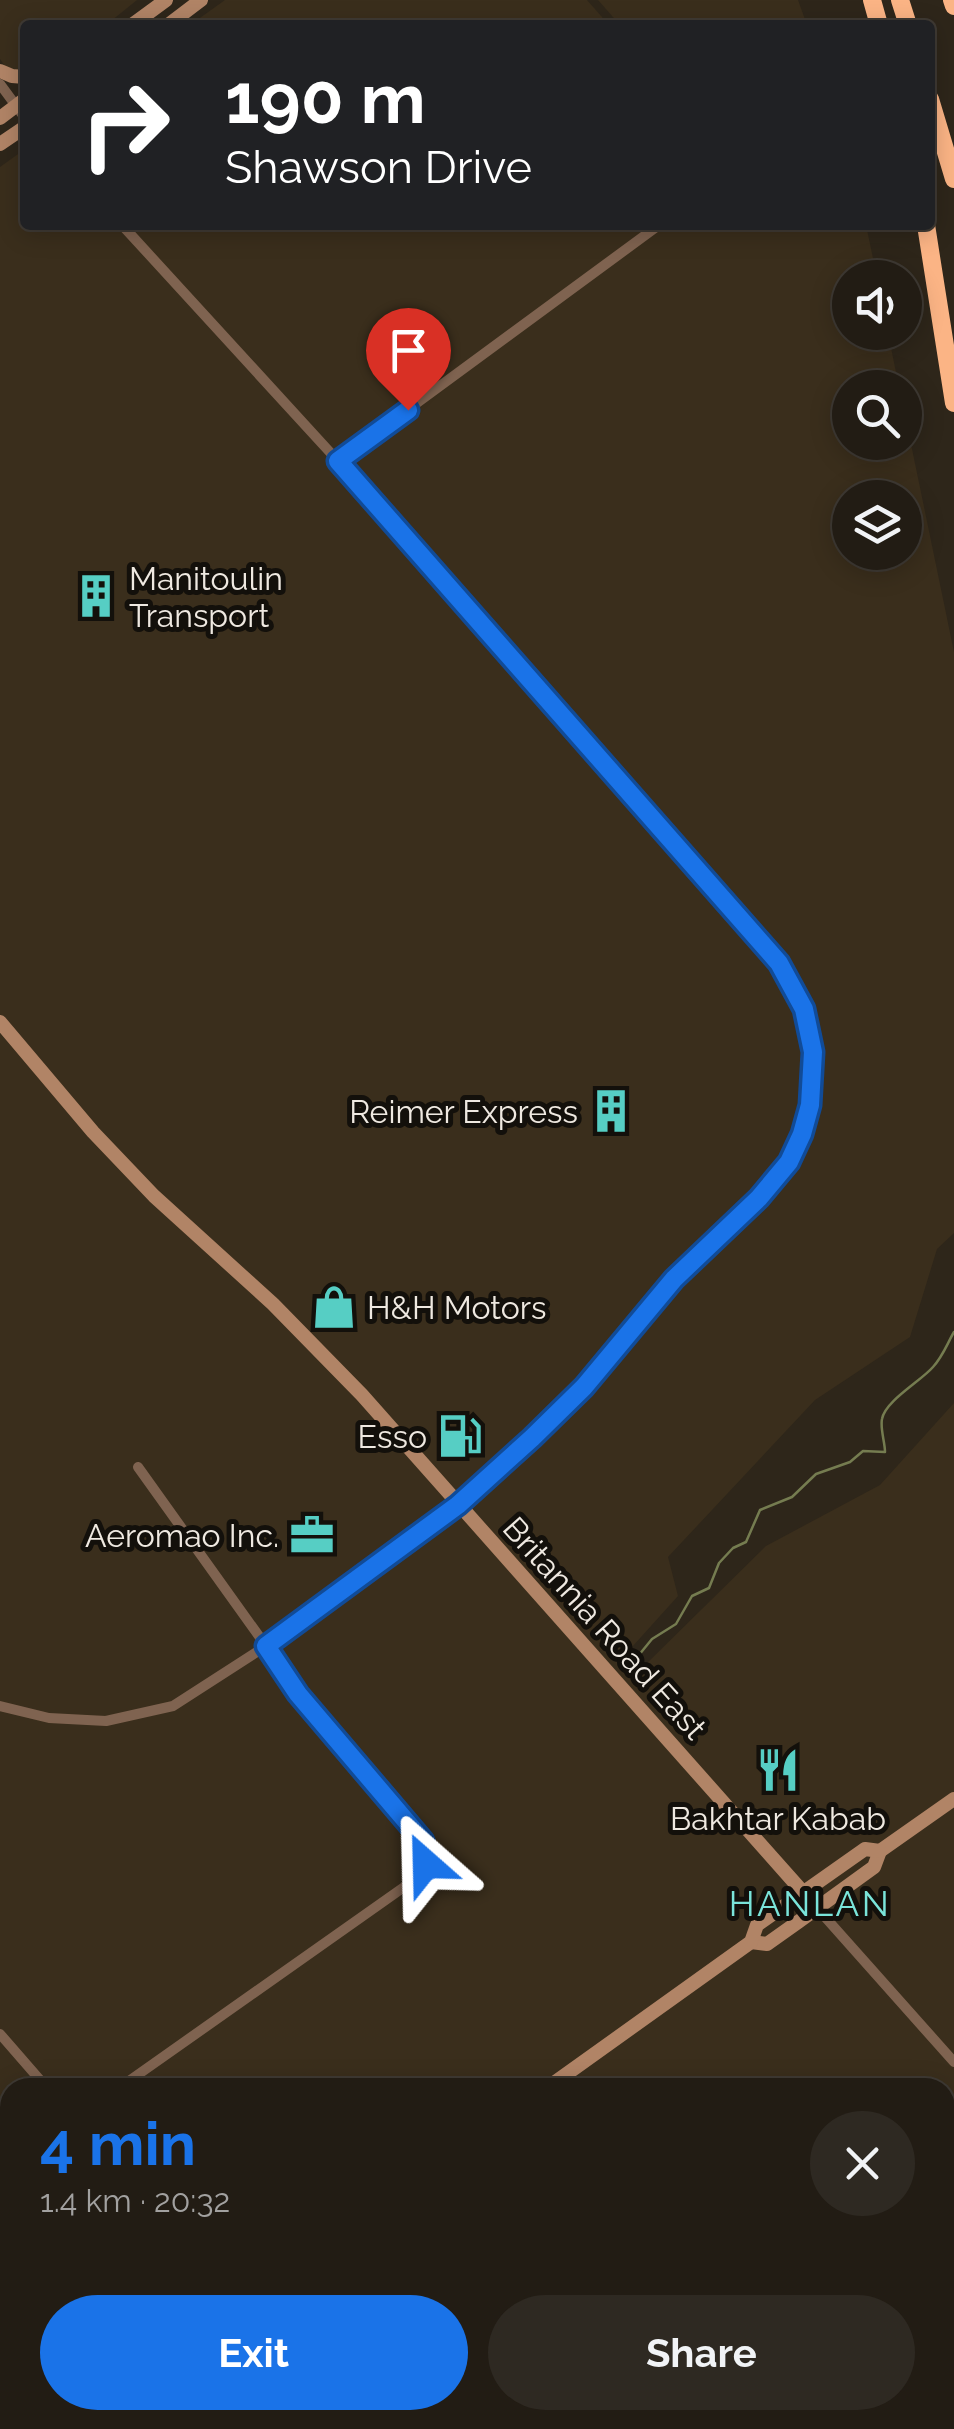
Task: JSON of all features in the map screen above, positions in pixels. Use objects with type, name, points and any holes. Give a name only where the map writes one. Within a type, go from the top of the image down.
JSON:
[{"type":"highway","points":[[935,116],[954,179]]},
{"type":"highway","points":[[927,230],[954,403]]},
{"type":"street","points":[[139,20],[166,0]]},
{"type":"street","points":[[175,20],[201,0]]},
{"type":"street","points":[[0,84],[20,105]]},
{"type":"street","points":[[0,1706],[49,1718],[106,1721],[173,1706],[266,1646],[458,1505],[580,1391],[674,1279],[759,1198],[789,1162],[810,1105],[813,1052],[804,1009],[779,963],[338,461],[127,230]]},
{"type":"street","points":[[338,461],[652,230]]},
{"type":"street","name":"Britannia Road East","points":[[0,1022],[92,1132],[154,1196],[306,1336],[362,1396],[954,2062]]},
{"type":"street","points":[[133,2078],[414,1880],[426,1864],[423,1841],[298,1694],[138,1467]]},
{"type":"street","points":[[751,1942],[767,1944],[874,1867],[880,1851],[954,1799]]},
{"type":"street","points":[[561,2078],[751,1942],[757,1925],[864,1850],[880,1851]]},
{"type":"street","points":[[0,2034],[38,2078]]},
{"type":"shaded area","points":[[0,0],[137,0],[112,20],[20,20],[20,71],[5,66],[0,59]]},
{"type":"shaded area","points":[[225,0],[587,0],[605,20],[197,20]]},
{"type":"shaded area","points":[[598,0],[798,0],[805,20],[616,20]]},
{"type":"shaded area","points":[[20,153],[20,230],[867,230],[873,260],[832,260],[832,350],[891,350],[896,370],[832,370],[832,460],[914,460],[918,480],[832,480],[832,570],[922,570],[922,497],[954,652],[954,1233],[937,1249],[910,1337],[815,1400],[668,1557],[678,1596],[623,1657],[642,1668],[766,1546],[880,1485],[954,1403],[954,2078],[0,2078],[0,167]]},
{"type":"waterway","points":[[634,1661],[652,1639],[676,1624],[692,1596],[709,1588],[719,1563],[733,1548],[746,1542],[760,1510],[792,1497],[816,1474],[850,1462],[863,1451],[885,1452],[885,1412],[933,1367],[954,1332]]},
{"type":"place","name":"Manitoulin Transport","points":[[96,596]]},
{"type":"place","name":"Reimer Express","points":[[611,1111]]},
{"type":"place","name":"H&H Motors","points":[[334,1307]]},
{"type":"place","name":"Esso","points":[[460,1436]]},
{"type":"place","name":"Aeromao Inc.","points":[[312,1535]]},
{"type":"place","name":"Bakhtar Kabab","points":[[778,1770]]},
{"type":"district","name":"HANLAN","points":[[810,1903]]},
{"type":"route","points":[[408,410],[338,461],[779,963],[804,1009],[813,1052],[810,1105],[802,1134],[789,1162],[759,1198],[674,1279],[584,1387],[532,1438],[458,1505],[266,1646],[298,1694],[423,1841],[426,1864]]}]
